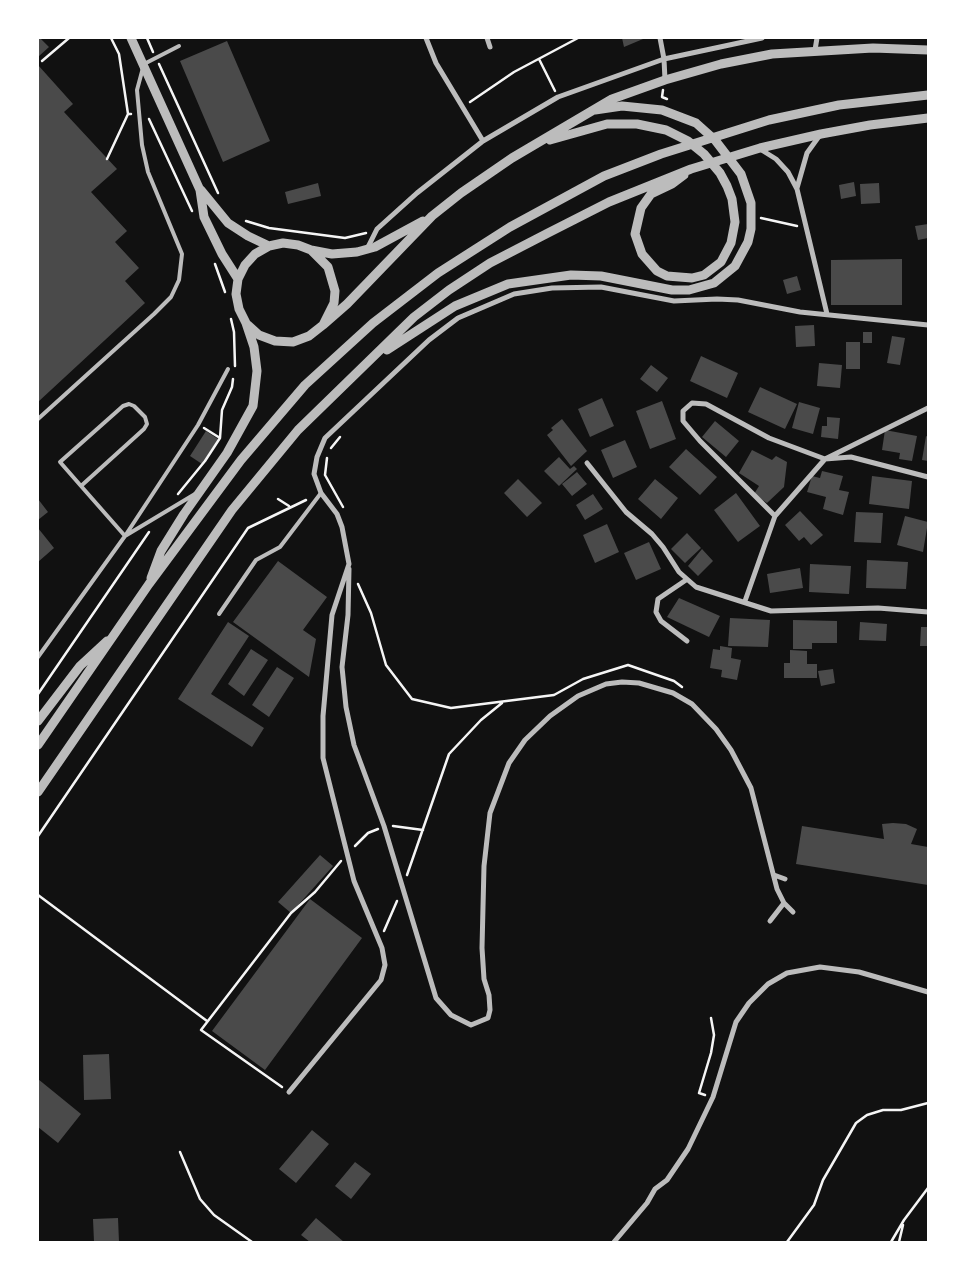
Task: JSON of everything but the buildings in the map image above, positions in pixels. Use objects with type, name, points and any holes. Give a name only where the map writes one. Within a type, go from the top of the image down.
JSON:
[{"type":"street","points":[[131,38],[200,190],[204,217],[222,254],[238,279]]},
{"type":"street","points":[[426,38],[436,63],[483,142]]},
{"type":"street","points":[[487,38],[490,47]]},
{"type":"street","points":[[660,38],[665,80]]},
{"type":"street","points":[[368,249],[377,229],[483,142],[558,97],[664,59],[762,38]]},
{"type":"street","points":[[815,50],[816,38]]},
{"type":"street","points":[[246,323],[259,335],[275,341],[293,342],[309,336],[347,304],[432,216],[482,178],[612,98],[665,80],[746,59],[815,50],[874,48],[928,50]]},
{"type":"street","points":[[38,745],[149,584],[241,460],[279,415],[305,385],[373,323],[438,273],[510,228],[604,176],[661,154],[734,129],[839,105],[928,95]]},
{"type":"street","points":[[371,361],[455,306],[508,284],[530,279],[571,275],[601,276],[672,290],[689,290],[714,283],[735,266],[748,242],[751,229],[751,203],[741,174],[715,140],[696,123],[662,110],[622,106],[590,111]]},
{"type":"street","points":[[38,792],[232,510],[298,430],[371,361],[414,317],[449,290],[490,264],[609,202],[692,169],[760,148],[821,134],[870,125],[928,118]]},
{"type":"street","points":[[531,147],[607,124],[637,124],[666,130],[688,141],[704,154],[720,172],[727,186],[734,211],[734,234],[727,254],[714,270],[698,277],[680,278],[667,276],[647,262],[637,244],[636,222],[650,194],[672,184],[692,169]]},
{"type":"street","points":[[797,189],[807,154],[821,134]]},
{"type":"street","points":[[760,148],[782,165],[797,189],[827,314]]},
{"type":"street","points":[[200,190],[228,222],[248,236],[269,246]]},
{"type":"street","points":[[149,584],[161,551],[199,491],[227,453],[253,406],[257,371],[254,347],[239,309],[236,294],[238,279],[250,259],[269,246],[283,243],[298,245],[311,250],[345,254],[368,249],[432,216]]},
{"type":"street","points":[[311,250],[324,262],[333,279],[334,303],[323,325]]},
{"type":"street","points":[[792,912],[784,903],[774,875],[751,788],[731,750],[716,729],[692,704],[673,693],[648,685],[622,682],[591,689],[550,716],[525,740],[509,763],[490,813],[484,866],[482,948],[484,979],[490,1002],[488,1018],[471,1025],[462,1022],[443,1008],[436,998],[384,826],[354,745],[346,707],[342,667],[348,616],[349,564],[342,527],[337,514],[321,493],[314,474],[317,457],[325,438],[401,365],[458,318],[514,294],[552,288],[601,287],[674,301],[717,299],[928,325]]},
{"type":"street","points":[[775,516],[700,441],[683,421],[683,411],[692,402],[706,404],[769,438],[825,459],[850,457],[928,477]]},
{"type":"street","points":[[745,602],[775,516],[825,459],[928,408]]},
{"type":"street","points":[[587,463],[626,512],[664,547],[679,572],[696,588],[771,611],[878,608],[928,612]]},
{"type":"street","points":[[289,1092],[381,980],[385,965],[380,941],[354,881],[323,758],[323,716],[332,615],[349,564]]},
{"type":"street","points":[[686,580],[658,599],[656,612],[661,621],[687,641]]},
{"type":"street","points":[[38,722],[80,666],[97,648],[113,636]]},
{"type":"street","points":[[774,875],[785,879]]},
{"type":"street","points":[[770,920],[784,903]]},
{"type":"street","points":[[614,1242],[647,1203],[655,1189],[667,1180],[688,1149],[713,1097],[736,1022],[749,1003],[777,978],[797,970],[820,967],[859,972],[928,992]]},
{"type":"lane","points":[[38,419],[154,314],[171,297],[179,280],[182,254],[148,172],[137,90],[144,64],[179,46]]},
{"type":"lane","points":[[38,657],[125,536],[198,425],[228,369]]},
{"type":"lane","points":[[81,486],[144,429],[147,424],[145,417],[134,406],[123,406],[60,462],[81,486],[125,536]]},
{"type":"lane","points":[[125,536],[199,491]]},
{"type":"lane","points":[[218,614],[256,560],[280,547],[321,493]]},
{"type":"path","points":[[42,61],[69,38]]},
{"type":"path","points":[[107,159],[128,114],[119,54],[111,38]]},
{"type":"path","points":[[146,38],[221,199]]},
{"type":"path","points":[[462,108],[514,72],[578,38]]},
{"type":"path","points":[[539,58],[558,97]]},
{"type":"path","points":[[128,114],[146,114],[192,212]]},
{"type":"path","points":[[759,218],[799,226]]},
{"type":"path","points":[[228,222],[238,219],[269,228],[345,238],[377,229]]},
{"type":"path","points":[[214,262],[226,295]]},
{"type":"path","points":[[230,314],[234,332],[234,369]]},
{"type":"path","points":[[177,495],[205,461],[220,438],[222,410],[232,387],[233,378]]},
{"type":"path","points":[[198,425],[220,438]]},
{"type":"path","points":[[345,513],[343,505],[325,475],[328,451],[347,430]]},
{"type":"path","points":[[38,836],[248,528],[289,506],[278,499]]},
{"type":"path","points":[[38,694],[160,516]]},
{"type":"path","points":[[349,564],[371,613],[386,665],[412,698],[451,708],[554,695],[583,679],[628,665],[674,681],[690,693]]},
{"type":"path","points":[[357,575],[358,584]]},
{"type":"path","points":[[380,941],[402,889],[450,754],[481,720],[504,702]]},
{"type":"path","points":[[289,1092],[200,1030],[291,913],[315,892],[347,854],[368,833],[384,826],[403,826],[423,830]]},
{"type":"path","points":[[38,895],[207,1021]]},
{"type":"path","points":[[711,1018],[714,1035],[699,1093],[713,1097]]},
{"type":"path","points":[[787,1242],[814,1205],[823,1180],[856,1123],[867,1115],[883,1110],[902,1110],[928,1103]]},
{"type":"path","points":[[180,1152],[200,1199],[214,1215],[252,1242]]},
{"type":"path","points":[[892,1242],[904,1220],[928,1188]]},
{"type":"path","points":[[899,1242],[904,1220]]}]
